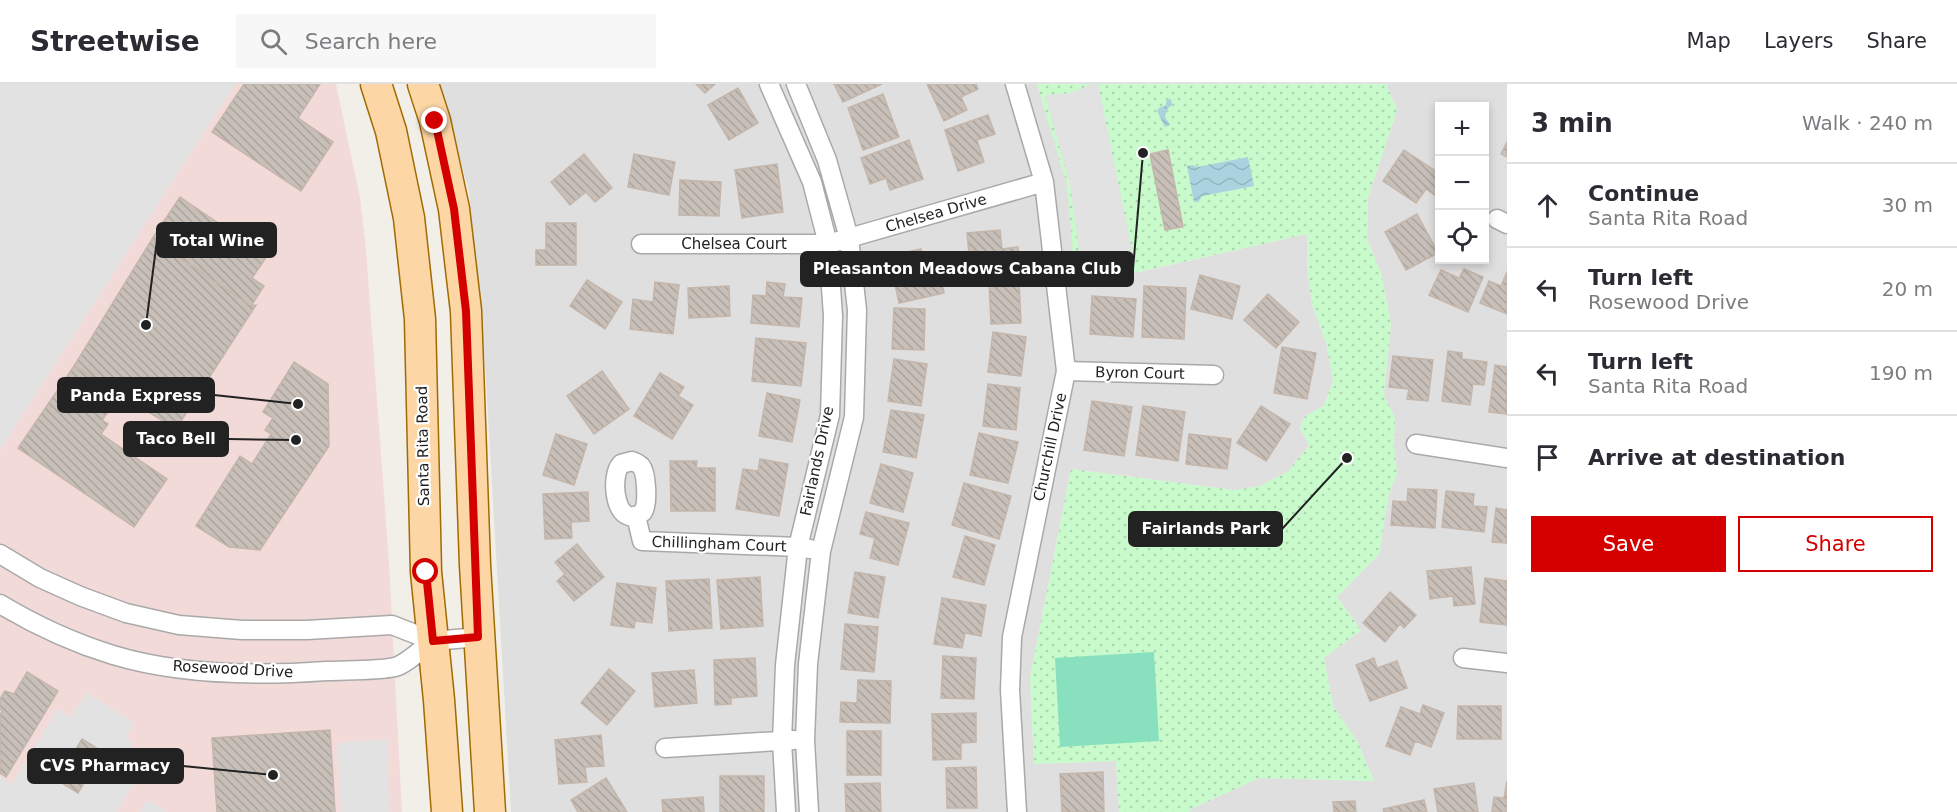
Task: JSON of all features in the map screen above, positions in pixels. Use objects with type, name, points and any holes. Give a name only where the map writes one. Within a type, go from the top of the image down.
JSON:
[{"type":"main road","name":"Santa Rita Road","points":[[376,84],[391,131],[409,218],[420,319],[426,572],[447,812]]},
{"type":"main road","points":[[423,84],[435,121],[454,209],[466,311],[478,637],[490,812]]},
{"type":"street","name":"Fairlands Drive","points":[[769,84],[812,182],[828,244],[833,316],[830,415],[798,547],[785,665],[782,741],[786,812]]},
{"type":"street","name":"Fairlands Drive","points":[[796,84],[827,160],[849,238],[857,310],[854,417],[821,551],[808,664],[805,740],[809,812]]},
{"type":"street","name":"Churchill Drive","points":[[1015,84],[1044,182],[1066,371],[1012,637],[1010,690],[1017,812]]},
{"type":"street","name":"Chelsea Drive","points":[[828,244],[1044,182]]},
{"type":"street","name":"Chelsea Court","points":[[641,244],[828,244]]},
{"type":"street","name":"Byron Court","points":[[1066,371],[1214,375]]},
{"type":"street","points":[[1416,444],[1507,458]]},
{"type":"street","name":"Chillingham Court","points":[[636,516],[642,541],[798,547],[821,551]]},
{"type":"street","points":[[0,554],[40,578],[80,596],[126,614],[179,625],[242,630],[307,630],[392,625],[433,641],[478,637]]},
{"type":"street","name":"Rosewood Drive","points":[[0,604],[63,636],[113,655],[172,668],[240,673],[308,673],[398,667],[433,641]]},
{"type":"street","points":[[1463,658],[1507,663]]},
{"type":"street","points":[[665,748],[805,740]]},
{"type":"shaded area","points":[[0,84],[336,84],[360,198],[366,250],[389,563],[402,812],[0,812]]},
{"type":"shaded area","points":[[0,84],[235,84],[0,450]]},
{"type":"shaded area","points":[[440,84],[1037,84],[1067,184],[1077,286],[1307,234],[1307,268],[1312,304],[1326,343],[1333,381],[1324,406],[1305,416],[1300,427],[1309,446],[1287,472],[1260,486],[1234,490],[1071,469],[1030,678],[1034,764],[1116,761],[1119,812],[511,812],[485,364],[469,192]]},
{"type":"shaded area","points":[[1092,84],[1098,84],[1134,260],[1082,271],[1070,185],[1045,95],[1070,93]]},
{"type":"shaded area","points":[[1386,84],[1507,84],[1507,812],[1189,812],[1191,809],[1259,778],[1374,781],[1357,741],[1333,706],[1324,658],[1361,630],[1337,597],[1379,554],[1389,494],[1397,473],[1394,446],[1395,419],[1384,395],[1391,324],[1382,276],[1367,239],[1368,198],[1397,110]]},
{"type":"shaded area","points":[[87,693],[134,723],[127,736],[132,743],[130,758],[144,767],[117,812],[0,812],[0,777],[12,784],[58,708],[70,717]]},
{"type":"shaded area","points":[[387,739],[389,812],[341,812],[337,743]]},
{"type":"shaded area","points":[[147,800],[168,812],[140,812]]},
{"type":"green space","points":[[1037,84],[1386,84],[1397,110],[1368,198],[1367,239],[1382,276],[1391,324],[1384,395],[1395,419],[1394,446],[1397,473],[1389,494],[1379,554],[1337,597],[1361,630],[1324,658],[1333,706],[1357,741],[1374,781],[1259,778],[1191,809],[1189,812],[1119,812],[1116,761],[1034,764],[1030,678],[1071,469],[1234,490],[1260,486],[1287,472],[1309,446],[1300,427],[1305,416],[1324,406],[1333,381],[1326,343],[1312,304],[1307,268],[1307,234],[1076,286],[1067,184]]},
{"type":"green space","points":[[1154,652],[1159,741],[1060,747],[1055,658]]},
{"type":"water","points":[[1171,99],[1172,105],[1167,109],[1165,117],[1170,125],[1165,127],[1157,111],[1165,106],[1167,100]]},
{"type":"water","points":[[1248,157],[1254,186],[1202,196],[1199,201],[1194,202],[1187,166],[1197,167]]},
{"type":"building","points":[[244,84],[320,84],[298,118],[333,142],[301,191],[212,132]]},
{"type":"building","points":[[696,84],[715,84],[705,93]]},
{"type":"building","points":[[834,84],[882,84],[843,102]]},
{"type":"building","points":[[927,84],[976,84],[978,89],[961,97],[967,110],[944,121]]},
{"type":"building","points":[[738,88],[758,123],[729,140],[708,105]]},
{"type":"building","points":[[883,94],[899,137],[863,150],[848,108]]},
{"type":"building","points":[[988,115],[995,134],[977,140],[984,162],[958,171],[945,130]]},
{"type":"building","points":[[909,140],[923,179],[890,190],[886,178],[870,184],[861,158]]},
{"type":"building","points":[[1507,142],[1507,157],[1501,154]]},
{"type":"building","points":[[1168,150],[1183,227],[1165,230],[1150,154]]},
{"type":"building","points":[[1404,150],[1435,171],[1435,195],[1426,189],[1416,203],[1383,181]]},
{"type":"building","points":[[584,154],[612,188],[595,202],[586,192],[570,205],[551,182]]},
{"type":"building","points":[[634,154],[675,162],[669,195],[628,187]]},
{"type":"building","points":[[777,164],[783,212],[742,218],[735,170]]},
{"type":"building","points":[[680,180],[721,182],[719,216],[679,215]]},
{"type":"building","points":[[180,197],[267,256],[252,278],[264,286],[251,306],[152,239]]},
{"type":"building","points":[[1417,214],[1435,247],[1435,255],[1406,270],[1385,232]]},
{"type":"building","points":[[546,223],[576,223],[576,265],[536,265],[536,250],[546,250]]},
{"type":"building","points":[[1000,230],[1002,249],[1018,247],[1021,270],[971,275],[967,233]]},
{"type":"building","points":[[152,239],[251,306],[256,305],[176,429],[74,366]]},
{"type":"building","points":[[921,249],[924,263],[937,260],[944,293],[899,303],[889,256]]},
{"type":"building","points":[[1464,269],[1483,277],[1468,312],[1429,295],[1441,270],[1459,278]]},
{"type":"building","points":[[1507,272],[1507,314],[1480,303],[1489,281],[1501,286]]},
{"type":"building","points":[[1200,275],[1240,286],[1232,319],[1191,309]]},
{"type":"building","points":[[587,280],[622,302],[605,329],[570,306]]},
{"type":"building","points":[[1019,281],[1021,323],[991,324],[989,282]]},
{"type":"building","points":[[655,282],[679,285],[673,334],[630,329],[633,299],[653,302]]},
{"type":"building","points":[[767,282],[785,284],[783,297],[802,298],[799,327],[751,323],[753,295],[766,296]]},
{"type":"building","points":[[729,286],[730,316],[689,318],[688,288]]},
{"type":"building","points":[[1144,286],[1186,288],[1184,339],[1142,337]]},
{"type":"building","points":[[1268,294],[1299,322],[1276,348],[1244,320]]},
{"type":"building","points":[[1092,296],[1136,299],[1133,337],[1090,334]]},
{"type":"building","points":[[894,308],[925,309],[924,350],[892,349]]},
{"type":"building","points":[[993,332],[1026,337],[1021,376],[988,372]]},
{"type":"building","points":[[756,338],[806,343],[801,386],[752,381]]},
{"type":"building","points":[[1282,347],[1316,353],[1307,399],[1274,393]]},
{"type":"building","points":[[1448,351],[1462,353],[1462,359],[1487,362],[1484,385],[1473,384],[1470,405],[1442,401]]},
{"type":"building","points":[[1393,356],[1433,360],[1428,401],[1407,399],[1409,389],[1389,387]]},
{"type":"building","points":[[894,359],[927,364],[921,406],[888,401]]},
{"type":"building","points":[[294,362],[328,384],[329,446],[260,550],[229,547],[196,526],[240,456],[252,464],[271,434],[265,430],[273,418],[263,412]]},
{"type":"building","points":[[1495,365],[1507,367],[1507,414],[1489,412]]},
{"type":"building","points":[[74,366],[120,396],[102,420],[108,424],[101,434],[167,479],[134,527],[18,448]]},
{"type":"building","points":[[602,371],[629,409],[594,434],[567,396]]},
{"type":"building","points":[[660,373],[684,387],[678,396],[693,405],[672,439],[634,416]]},
{"type":"building","points":[[988,384],[1020,388],[1016,430],[983,426]]},
{"type":"building","points":[[767,393],[800,400],[792,442],[759,436]]},
{"type":"building","points":[[1092,401],[1132,407],[1124,456],[1084,450]]},
{"type":"building","points":[[1143,406],[1185,412],[1178,461],[1136,455]]},
{"type":"building","points":[[1261,406],[1290,424],[1266,461],[1237,443]]},
{"type":"building","points":[[891,410],[924,415],[916,458],[883,452]]},
{"type":"building","points":[[979,433],[1018,442],[1008,483],[970,475]]},
{"type":"building","points":[[556,434],[587,444],[574,485],[543,475]]},
{"type":"building","points":[[1189,434],[1231,439],[1227,469],[1186,464]]},
{"type":"building","points":[[760,459],[788,464],[779,516],[736,509],[743,469],[758,471]]},
{"type":"building","points":[[670,461],[697,461],[696,468],[715,468],[715,511],[671,511]]},
{"type":"building","points":[[881,464],[913,473],[903,512],[870,503]]},
{"type":"building","points":[[964,483],[1011,496],[999,539],[952,525]]},
{"type":"building","points":[[1408,489],[1437,490],[1435,528],[1391,525],[1393,501],[1407,502]]},
{"type":"building","points":[[1446,491],[1474,494],[1473,506],[1487,507],[1484,532],[1442,527]]},
{"type":"building","points":[[588,492],[589,521],[571,522],[572,538],[545,539],[543,494]]},
{"type":"building","points":[[1496,508],[1507,510],[1507,543],[1492,542]]},
{"type":"building","points":[[866,512],[909,523],[898,565],[870,558],[875,538],[860,534]]},
{"type":"building","points":[[965,536],[995,545],[984,585],[953,577]]},
{"type":"building","points":[[577,544],[604,577],[574,601],[557,581],[565,574],[555,562]]},
{"type":"building","points":[[1471,567],[1475,604],[1454,606],[1453,596],[1430,599],[1427,571]]},
{"type":"building","points":[[855,572],[885,577],[878,618],[848,613]]},
{"type":"building","points":[[760,577],[763,626],[721,629],[717,580]]},
{"type":"building","points":[[1485,578],[1507,581],[1507,625],[1480,622]]},
{"type":"building","points":[[709,579],[712,628],[669,631],[666,581]]},
{"type":"building","points":[[617,583],[656,588],[652,623],[635,621],[634,628],[611,625]]},
{"type":"building","points":[[1390,592],[1416,615],[1404,628],[1400,624],[1385,642],[1363,623]]},
{"type":"building","points":[[942,598],[986,605],[981,636],[965,633],[962,648],[934,644]]},
{"type":"building","points":[[845,624],[878,627],[874,672],[841,669]]},
{"type":"building","points":[[943,656],[976,658],[974,699],[941,698]]},
{"type":"building","points":[[755,658],[757,696],[731,698],[731,704],[715,705],[714,660]]},
{"type":"building","points":[[1374,658],[1377,668],[1397,661],[1407,688],[1370,701],[1356,665]]},
{"type":"building","points":[[609,669],[635,691],[607,725],[581,703]]},
{"type":"building","points":[[694,670],[697,703],[655,707],[652,673]]},
{"type":"building","points":[[27,672],[58,691],[6,777],[0,773],[0,715],[2,711],[0,699],[5,691],[14,694]]},
{"type":"building","points":[[858,680],[891,681],[890,723],[840,722],[841,702],[857,703]]},
{"type":"building","points":[[1423,705],[1444,713],[1431,747],[1415,741],[1410,755],[1386,746],[1401,707],[1420,714]]},
{"type":"building","points":[[1458,706],[1501,706],[1501,739],[1457,739]]},
{"type":"building","points":[[976,713],[976,742],[961,743],[961,759],[933,760],[932,714]]},
{"type":"building","points":[[330,730],[335,812],[217,812],[212,738]]},
{"type":"building","points":[[847,731],[881,731],[881,775],[847,775]]},
{"type":"building","points":[[601,735],[604,766],[585,767],[587,782],[559,784],[555,740]]},
{"type":"building","points":[[82,739],[103,752],[78,793],[57,780]]},
{"type":"building","points":[[976,767],[977,808],[947,808],[946,768]]},
{"type":"building","points":[[1103,772],[1104,812],[1062,812],[1060,774]]},
{"type":"building","points":[[720,776],[764,776],[764,812],[720,812]]},
{"type":"building","points":[[606,778],[627,812],[578,812],[571,800]]},
{"type":"building","points":[[1507,781],[1507,812],[1492,812],[1494,797],[1504,798]]},
{"type":"building","points":[[880,783],[881,812],[846,812],[845,784]]},
{"type":"building","points":[[1474,783],[1478,812],[1438,812],[1434,789]]},
{"type":"building","points":[[703,797],[704,812],[663,812],[662,800]]},
{"type":"building","points":[[1424,800],[1427,812],[1384,812],[1383,809]]},
{"type":"building","points":[[1355,801],[1356,812],[1334,812],[1333,802]]},
{"type":"place","name":"Pleasanton Meadows Cabana Club","points":[[1143,153]]},
{"type":"place","name":"Total Wine","points":[[146,325]]},
{"type":"place","name":"Panda Express","points":[[298,404]]},
{"type":"place","name":"Taco Bell","points":[[296,440]]},
{"type":"place","name":"Fairlands Park","points":[[1347,458]]},
{"type":"place","name":"CVS Pharmacy","points":[[273,775]]},
{"type":"route","points":[[426,572],[433,641],[478,637],[466,311],[454,209],[435,121]]}]
